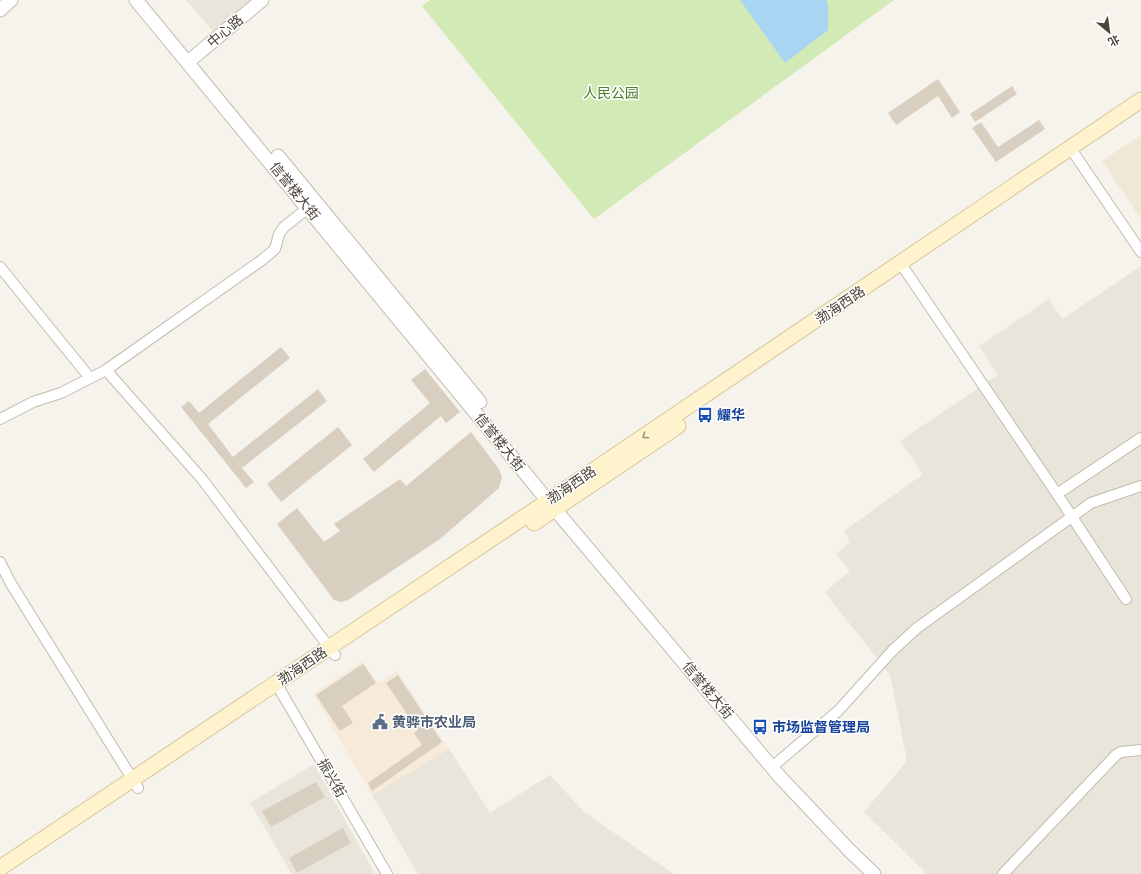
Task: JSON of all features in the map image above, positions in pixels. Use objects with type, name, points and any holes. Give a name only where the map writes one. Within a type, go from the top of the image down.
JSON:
[{"type":"main road","name":"渤海西路","points":[[0,868],[135,783],[556,503],[1073,152],[1141,100]]},
{"type":"main road","name":"渤海西路","points":[[1073,152],[1141,112]]},
{"type":"main road","name":"渤海西路","points":[[10,874],[135,783]]},
{"type":"street","points":[[0,10],[11,0]]},
{"type":"street","name":"信誉楼大街","points":[[136,0],[191,59]]},
{"type":"street","name":"信誉楼大街","points":[[147,0],[191,59],[556,503],[831,832],[874,874]]},
{"type":"street","name":"中心路","points":[[191,59],[262,0]]},
{"type":"street","points":[[1073,152],[1141,252]]},
{"type":"street","points":[[0,419],[33,402],[61,393],[106,370],[262,260],[275,249],[279,234],[284,226],[312,205]]},
{"type":"street","points":[[0,267],[90,378]]},
{"type":"street","points":[[903,268],[1057,494],[1126,599]]},
{"type":"street","points":[[106,370],[202,479],[332,651]]},
{"type":"street","points":[[1057,494],[1141,438]]},
{"type":"street","points":[[775,764],[839,710],[887,656],[917,628],[1073,518],[1091,503],[1141,486]]},
{"type":"street","points":[[0,562],[10,582],[135,783]]},
{"type":"street","name":"振兴街","points":[[279,687],[387,874]]},
{"type":"street","points":[[1002,874],[1116,754],[1141,750]]},
{"type":"street","name":"信誉楼大街","points":[[775,764],[883,874]]},
{"type":"shaded area","points":[[186,0],[250,0],[213,31]]},
{"type":"shaded area","points":[[1141,135],[1141,219],[1102,161]]},
{"type":"shaded area","points":[[1141,266],[1141,874],[927,874],[864,812],[907,761],[890,675],[825,592],[850,571],[836,554],[850,542],[844,531],[923,474],[900,441],[998,375],[979,346],[1049,299],[1062,319]]},
{"type":"shaded area","name":"黄骅市农业局","points":[[363,661],[378,684],[397,671],[449,749],[372,795],[313,694]]},
{"type":"shaded area","points":[[449,749],[490,813],[550,775],[584,812],[674,874],[418,874],[372,795]]},
{"type":"shaded area","points":[[314,764],[375,874],[292,874],[250,803]]},
{"type":"green space","name":"人民公园","points":[[430,0],[894,0],[594,219],[422,6]]},
{"type":"water","points":[[740,0],[826,0],[828,4],[828,30],[785,63]]},
{"type":"building","points":[[938,79],[960,112],[952,118],[938,96],[896,125],[888,113]]},
{"type":"building","points":[[1012,86],[1017,94],[975,122],[970,114]]},
{"type":"building","points":[[1039,120],[1045,129],[996,162],[972,128],[981,122],[998,147]]},
{"type":"building","points":[[281,347],[290,358],[208,424],[233,457],[318,389],[327,401],[242,468],[254,482],[246,488],[181,407],[189,401],[199,413]]},
{"type":"building","points":[[425,369],[460,412],[446,423],[441,416],[374,472],[363,459],[430,403],[411,380]]},
{"type":"building","points":[[338,427],[352,445],[281,502],[267,484]]},
{"type":"building","points":[[471,432],[499,469],[502,477],[499,488],[440,539],[348,600],[341,602],[334,600],[277,524],[297,508],[324,542],[340,531],[334,524],[400,479],[406,486]]},
{"type":"building","points":[[363,664],[376,683],[342,706],[353,723],[340,731],[316,695]]},
{"type":"building","points":[[398,675],[442,742],[372,791],[368,783],[422,745],[414,733],[418,730],[386,683]]},
{"type":"building","points":[[316,782],[325,797],[271,827],[262,811]]},
{"type":"building","points":[[343,828],[351,843],[297,873],[289,858]]},
{"type":"place","name":"耀华","points":[[705,415]]},
{"type":"place","name":"黄骅市农业局","points":[[380,722]]},
{"type":"place","name":"市场监督管理局","points":[[760,727]]}]
